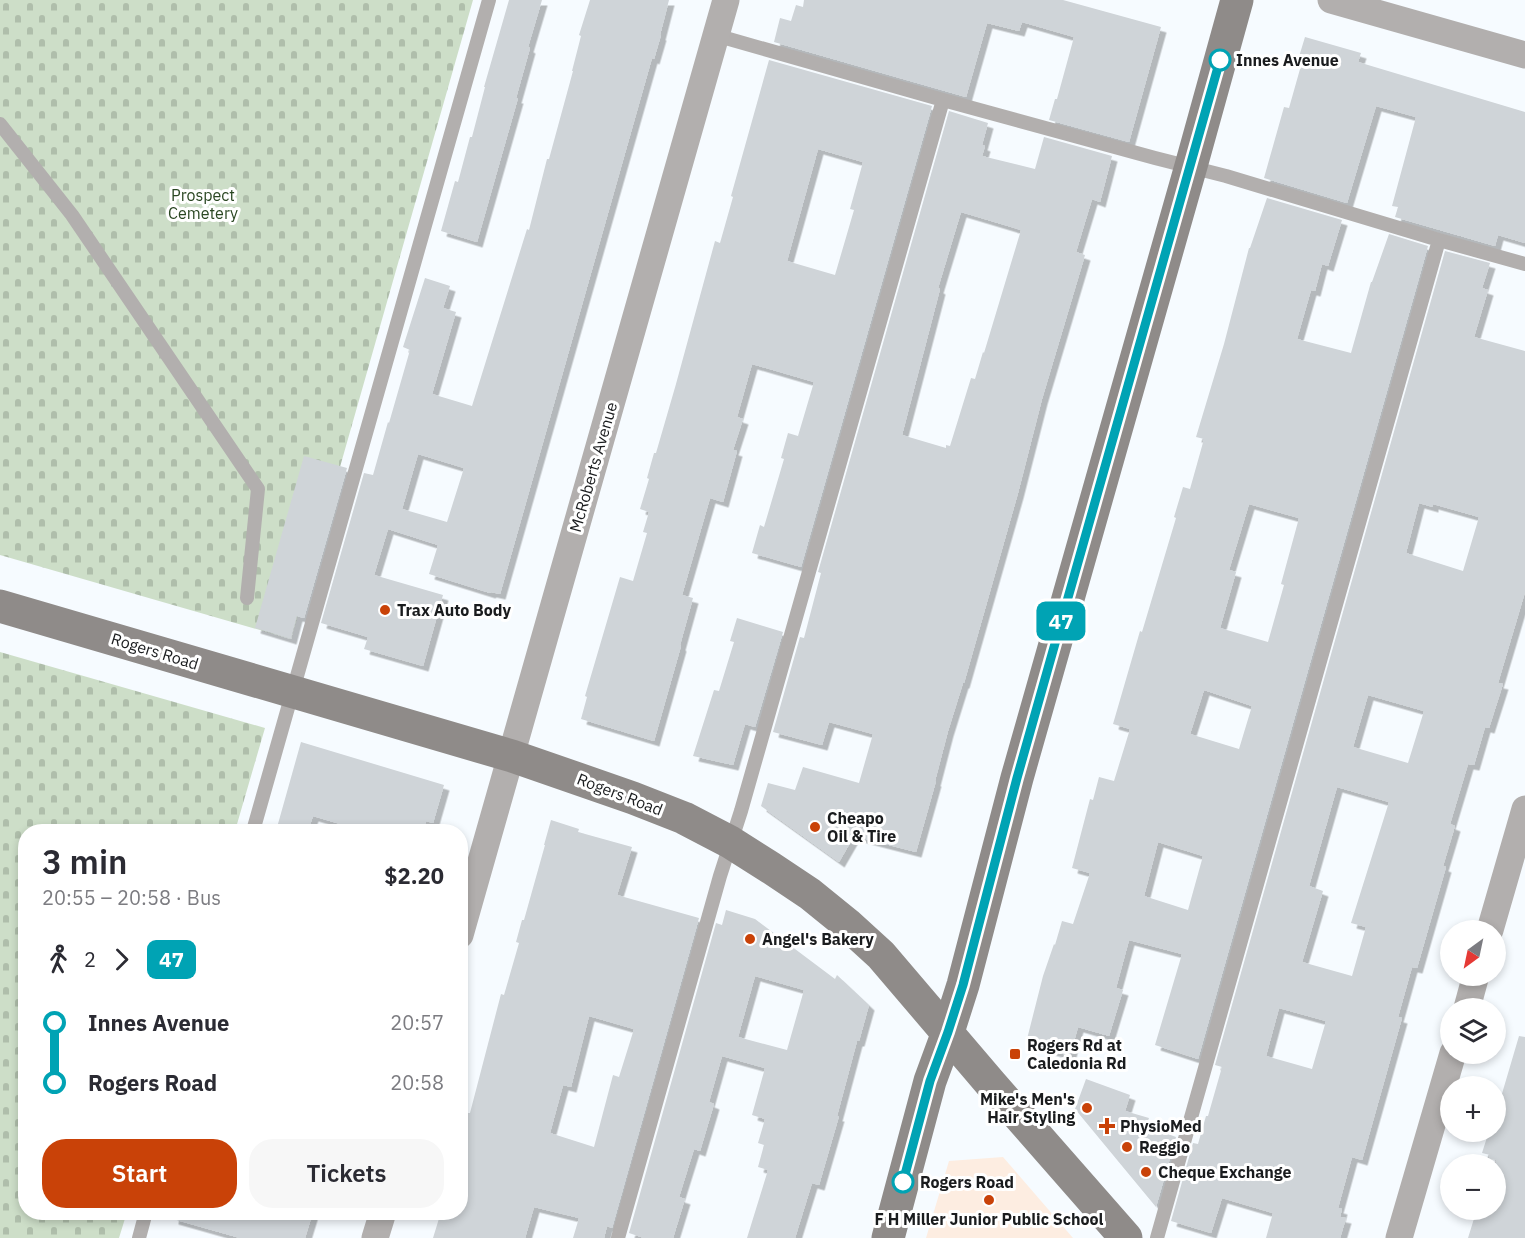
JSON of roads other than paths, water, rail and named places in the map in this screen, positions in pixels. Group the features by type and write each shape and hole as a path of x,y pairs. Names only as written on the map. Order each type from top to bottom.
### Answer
{"street":[{"name":"McRoberts Avenue","path":"468,907 726,0"},
{"path":"888,1238 930,1081 963,985 1017,778 1237,0"},
{"path":"1331,0 1525,55"},
{"name":"Rogers Road","path":"0,606 512,756 684,818 730,842 810,894 847,924 893,968 1126,1238"},
{"path":"1493,920 1525,809"},
{"path":"1399,1238 1450,1064"},
{"path":"375,1238 381,1220"}],"lane":[{"path":"255,824 489,0"},
{"path":"716,35 943,100 1191,166 1525,264"},
{"path":"618,1238 943,100"},
{"path":"0,124 72,215 258,489 247,598"},
{"path":"1157,1238 1439,240"},
{"path":"139,1238 144,1220"}],"place":[{"name":"Innes Avenue","path":"1220,60"},
{"name":"Trax Auto Body","path":"385,610"},
{"name":"Cheapo Oil & Tire","path":"815,827"},
{"name":"Angel's Bakery","path":"750,939"},
{"name":"Rogers Rd at Caledonia Rd","path":"1015,1054"},
{"name":"Mike's Men's Hair Styling","path":"1087,1108"},
{"name":"PhysioMed","path":"1107,1126"},
{"name":"Reggio","path":"1127,1147"},
{"name":"Cheque Exchange","path":"1146,1172"},
{"name":"Rogers Road","path":"903,1182"},
{"name":"F H Miller Junior Public School","path":"989,1200"}],"park label":[{"name":"Prospect Cemetery","path":"203,204"}]}
